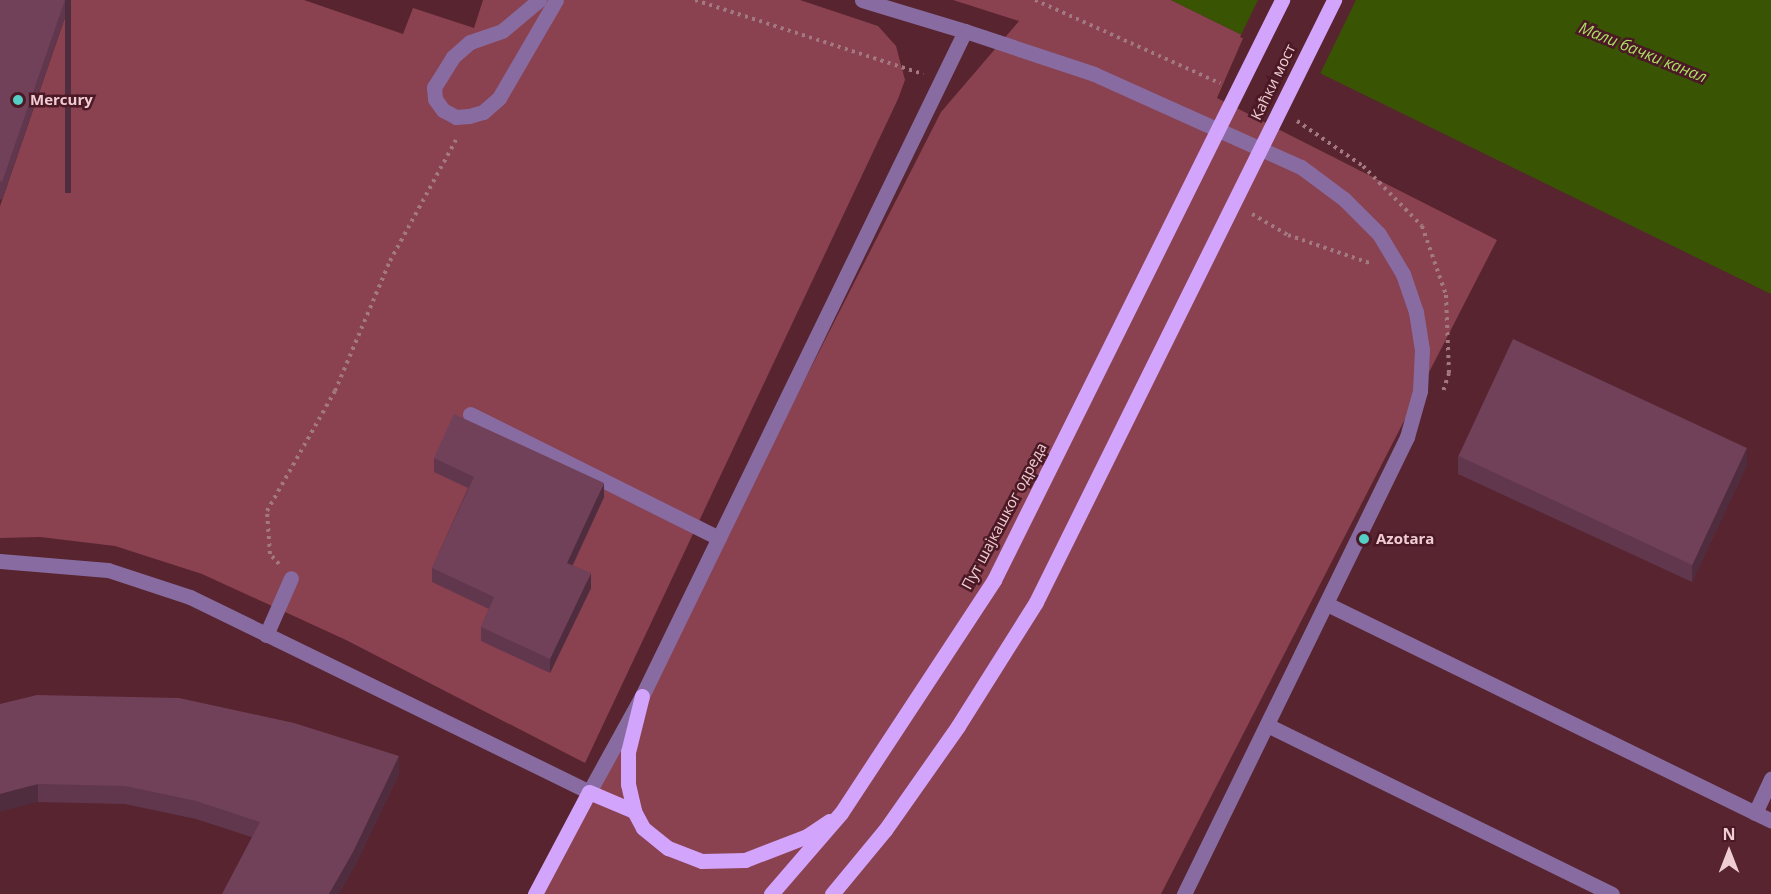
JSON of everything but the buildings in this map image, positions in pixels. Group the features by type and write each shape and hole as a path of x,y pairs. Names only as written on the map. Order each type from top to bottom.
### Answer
{"main road":[{"name":"Каћки мост","path":"1204,158 1282,0"},
{"name":"Каћки мост","path":"832,894 885,830 958,726 1036,602 1334,0"},
{"name":"Пут шајкашког одреда","path":"771,894 841,813 994,580 1204,158"},
{"path":"642,696 628,752 628,784 634,811 644,828 668,848 702,861 723,863 781,847 841,813"},
{"path":"535,894 589,792 634,811"}],"street":[{"path":"539,0 502,31 470,42 440,73 435,99 456,117 469,117 483,112 499,98 556,0"},
{"path":"862,0 1094,74 1300,167 1344,199 1379,234 1401,269 1416,312 1422,350 1420,391 1407,437 1184,894"},
{"path":"0,561 108,570 190,597 589,792 642,696 965,32"},
{"path":"470,414 719,538"},
{"path":"266,635 291,578"},
{"path":"1327,604 1771,821"},
{"path":"1267,725 1612,894"},
{"path":"1755,813 1771,779"}],"path":[{"path":"695,0 943,80"},
{"path":"1035,0 1232,88"},
{"path":"291,578 270,554 267,511 335,391 390,261 469,117"},
{"path":"1294,119 1314,129 1363,166 1422,226 1446,295 1449,372 1442,394"},
{"path":"1251,216 1345,258 1401,269"}],"shaded area":[{"path":"71,0 304,0 403,34 413,8 474,28 483,0 800,0 878,26 896,46 905,80 898,99 585,763 346,640 202,574 115,546 40,537 0,538 0,206"},
{"path":"953,0 1171,0 1244,36 1217,98 1497,240 1161,894 543,894 941,112 1019,21"}],"water":[{"name":"Мали бачки канал","path":"1171,0 1771,0 1771,294 1244,36"}],"pier":[{"path":"1258,0 1356,0 1319,76 1240,37"}],"place":[{"name":"Mercury","path":"18,100"},
{"name":"Azotara","path":"1364,539"}]}
